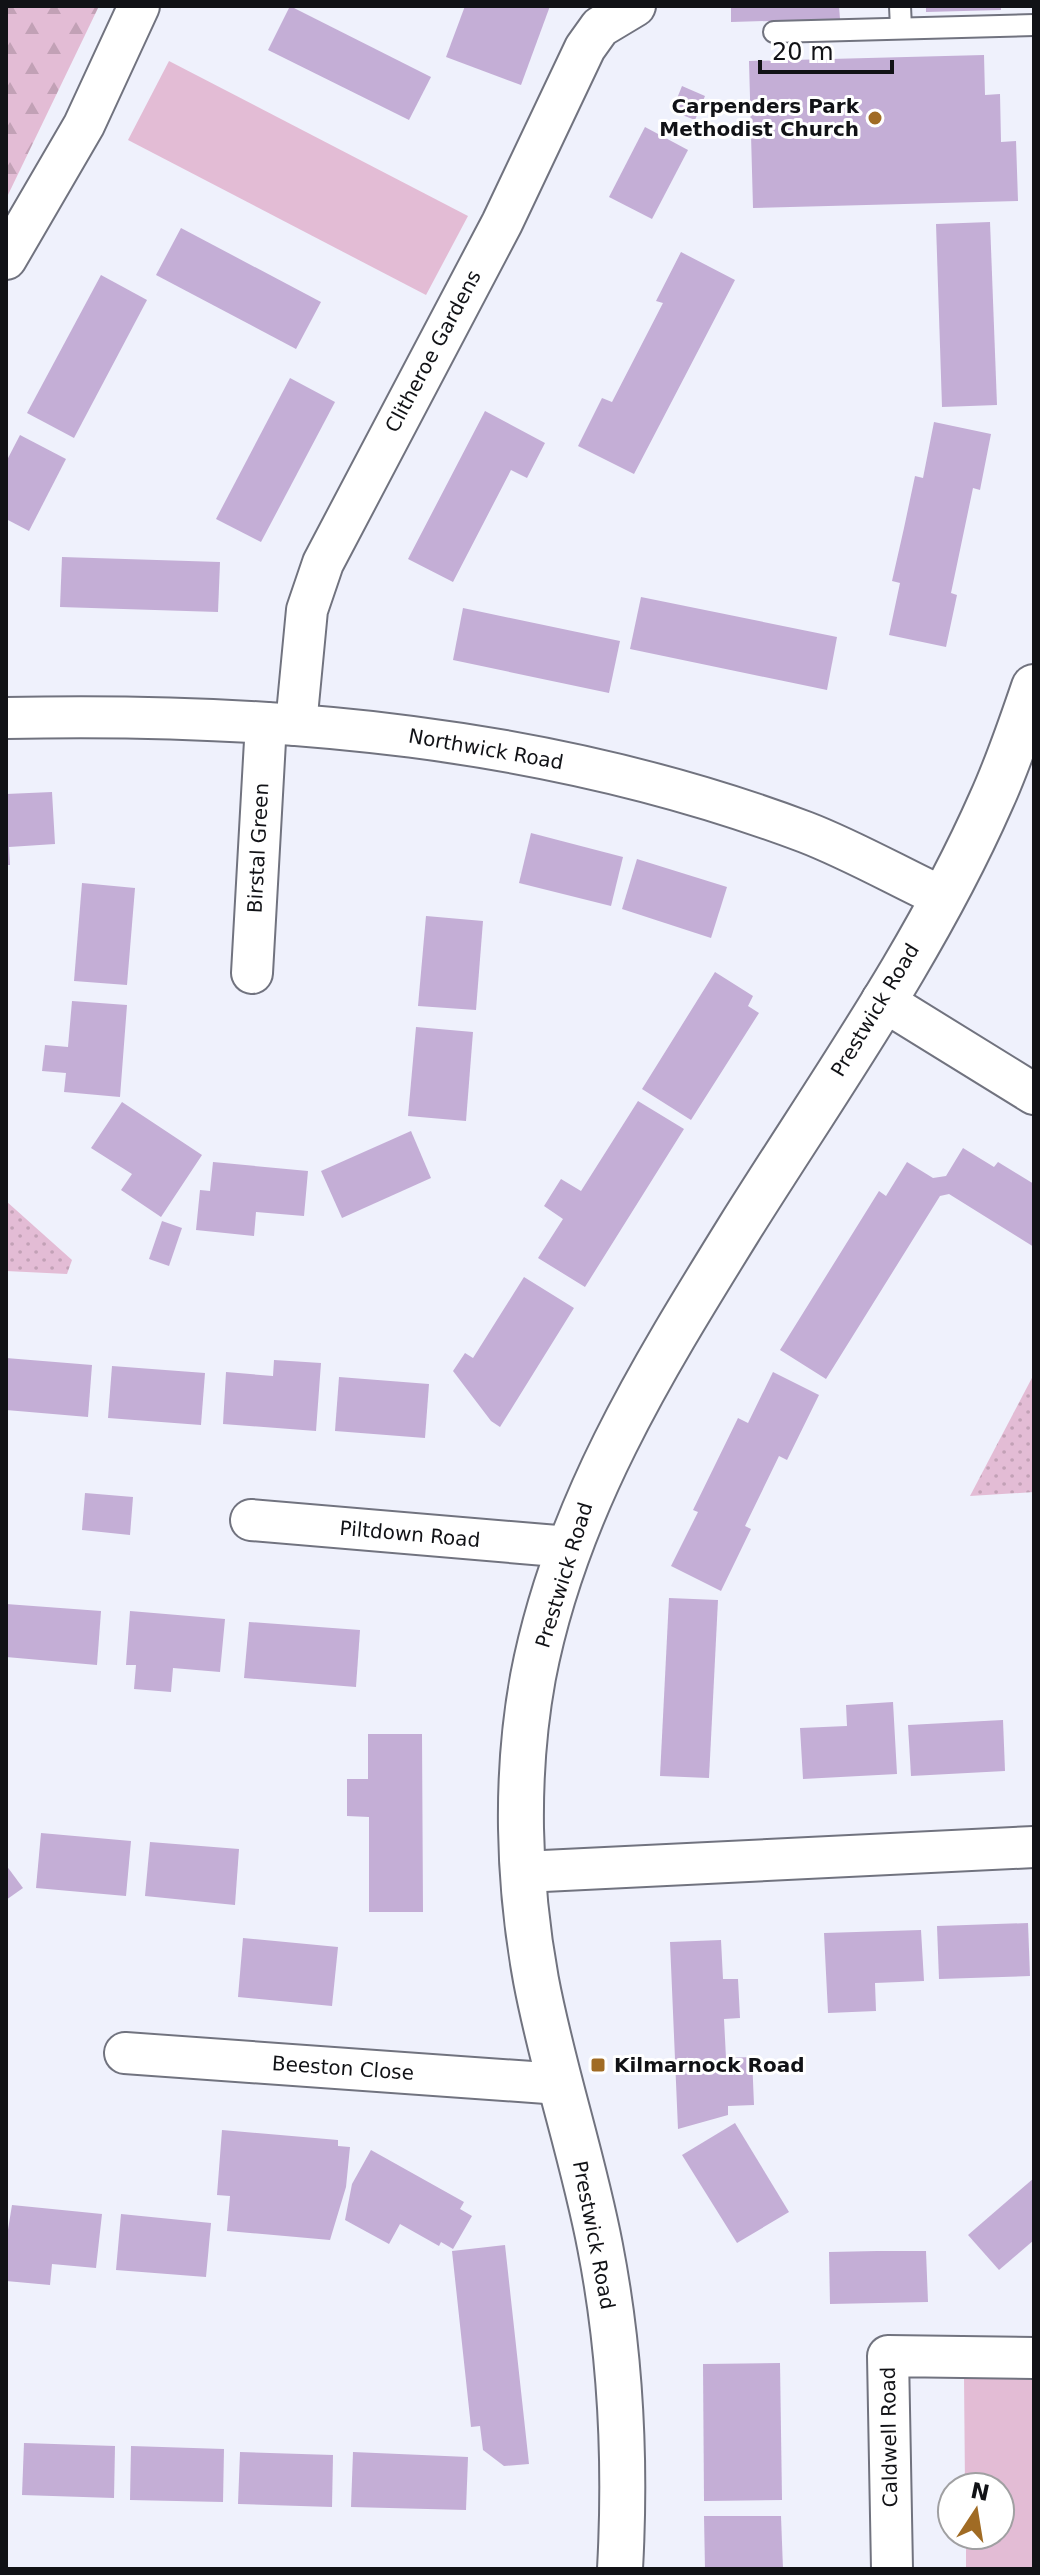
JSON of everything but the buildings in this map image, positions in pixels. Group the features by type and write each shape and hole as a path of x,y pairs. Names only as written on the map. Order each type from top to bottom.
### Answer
{"main road":[{"name":"Prestwick Road","path":"620,2569 623,2462 620,2383 600,2246 535,1978 523,1872 523,1776 533,1679 569,1547 605,1458 649,1374 882,1000 942,897 991,802 1034,687"}],"street":[{"path":"6,259 84,125 139,6"},
{"name":"Clitheroe Gardens","path":"281,724 307,610 336,534 502,223 585,48 600,27 635,6"},
{"name":"Northwick Road","path":"6,718 145,715 281,724 417,735 541,757 646,783 808,833 942,897"},
{"name":"Birstal Green","path":"252,973 281,724"},
{"path":"882,1000 1034,1094"},
{"name":"Piltdown Road","path":"251,1520 569,1547"},
{"path":"523,1872 1034,1847"},
{"name":"Beeston Close","path":"125,2053 560,2084"},
{"name":"Caldwell Road","path":"892,2569 888,2356 1034,2358"}],"lane":[{"path":"900,6 901,28"},
{"path":"774,32 1034,25"}],"green space":[{"path":"6,6 99,6 6,199"},
{"path":"169,61 468,216 426,295 128,140"},
{"path":"6,1201 72,1260 67,1274 6,1271"},
{"path":"1034,1374 1034,1492 970,1496"},
{"path":"964,2377 1034,2379 1034,2569 966,2569 966,2551 1016,2551 1016,2471 965,2471"}],"place":[{"name":"Carpenders Park Methodist Church","path":"875,118"},
{"name":"Kilmarnock Road","path":"598,2065"}]}
